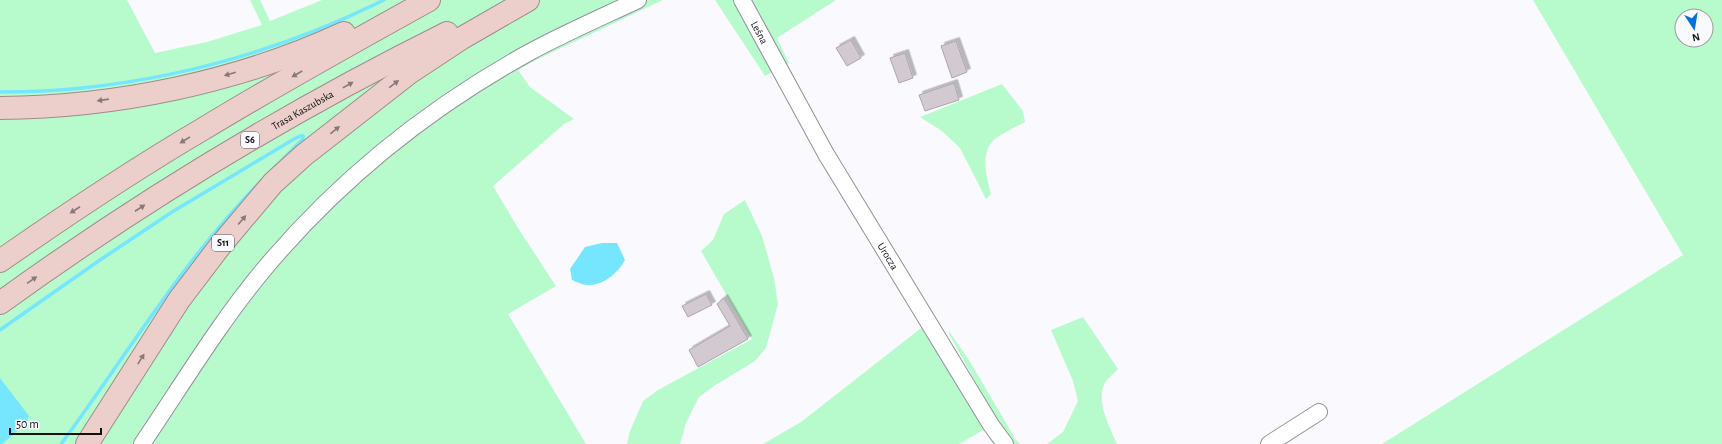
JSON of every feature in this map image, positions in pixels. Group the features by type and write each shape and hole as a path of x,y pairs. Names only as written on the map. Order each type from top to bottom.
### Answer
{"highway":[{"path":"0,108 46,106 105,100 169,89 203,81 267,63 309,48 421,0"},
{"path":"0,261 108,188 202,129 428,0"},
{"name":"Trasa Kaszubska","path":"0,303 78,248 252,139 365,75 514,0"},
{"name":"S11","path":"87,444 179,300 224,241 273,183 304,155 409,73 462,38 528,0"}],"street":[{"path":"142,444 216,333 256,280 300,230 330,199 367,165 417,124 492,74 531,52 638,0"},
{"name":"Leśna","path":"742,0 777,65"},
{"name":"Urocza","path":"777,65 826,154 991,425 1005,444"},
{"path":"1269,444 1318,412"}],"green space":[{"path":"0,0 127,0 155,53 207,42 262,25 250,0 260,0 270,21 322,0 663,0 518,70 530,87 574,119 564,124 493,186 518,228 556,286 508,314 586,444 0,444"},
{"path":"715,0 836,0 777,38 789,63 765,76"},
{"path":"1533,0 1722,0 1722,444 1382,444 1683,255"},
{"path":"1002,84 1023,111 1025,122 998,137 988,148 985,160 991,194 986,199 960,148 942,131 920,117"},
{"path":"745,200 762,236 774,278 778,304 766,348 755,361 699,397 686,423 680,444 627,444 630,431 643,401 658,390 752,339 701,251 713,240 724,214"},
{"path":"1083,317 1118,369 1109,377 1102,390 1103,406 1107,422 1117,444 1047,444 1063,432 1078,401 1073,381 1051,330"},
{"path":"925,325 1001,444 993,444 985,429 959,444 763,444 801,422"},
{"path":"949,331 969,360 1016,440 1020,444 1012,444 997,421 949,334"}],"water":[{"path":"602,243 617,243 625,260 618,270 604,281 593,285 587,285 572,280 570,269 585,247"},
{"path":"0,378 29,416 26,424 2,444 0,444"}],"building":[{"path":"851,40 861,58 847,66 836,48"},
{"path":"956,41 967,72 952,78 941,46"},
{"path":"905,53 913,78 899,83 890,58"},
{"path":"954,83 959,100 925,111 919,95"},
{"path":"706,294 712,305 688,317 682,306"},
{"path":"724,298 748,339 698,367 689,350 730,326 717,304"}],"waterway":[{"path":"0,92 82,88 122,83 199,68 275,46 348,17 384,0"},
{"path":"272,170 303,139 303,136"},
{"path":"0,330 172,212 294,139 303,136"},
{"path":"61,444 181,275 233,211 262,180"}]}
